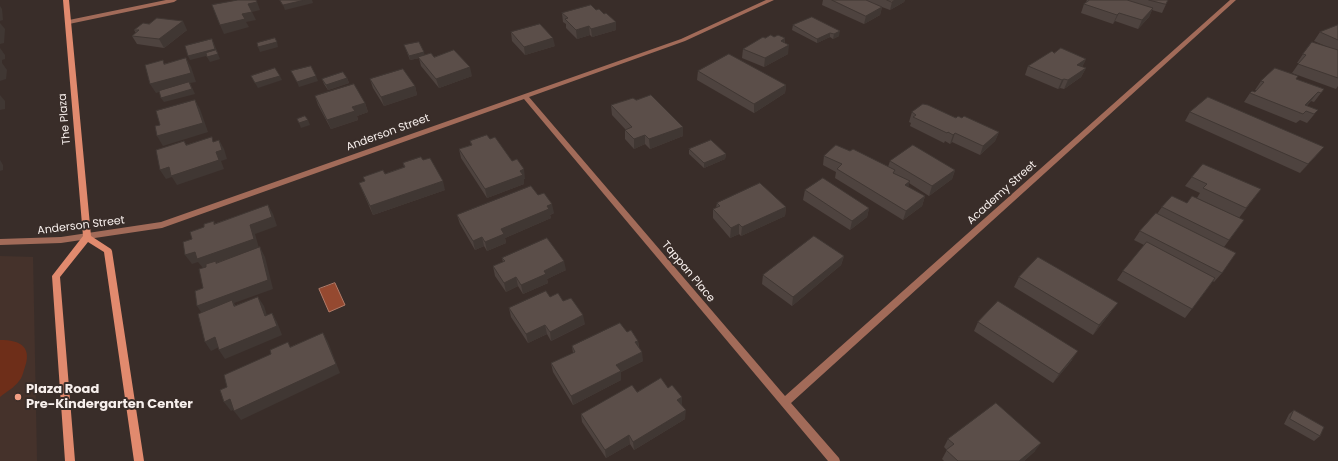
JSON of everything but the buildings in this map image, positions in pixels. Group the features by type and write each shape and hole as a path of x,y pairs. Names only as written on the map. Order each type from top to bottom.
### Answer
{"main road":[{"name":"The Plaza","path":"66,0 87,237"},
{"path":"70,461 56,276 87,237 108,251 139,461"}],"street":[{"path":"69,22 174,0"},
{"name":"Anderson Street","path":"0,242 28,243 87,237 162,225 683,40 771,0"},
{"name":"Academy Street","path":"785,402 1233,0"},
{"name":"Tappan Place","path":"525,96 835,461"}],"shaded area":[{"name":"Plaza Road Pre-Kindergarten Center","path":"0,256 33,257 37,461 0,461"},
{"path":"335,283 345,305 329,312 319,289"},
{"path":"0,340 19,343 26,350 27,356 20,380 0,397"}],"place":[{"name":"Plaza Road Pre-Kindergarten Center","path":"18,397"}]}
